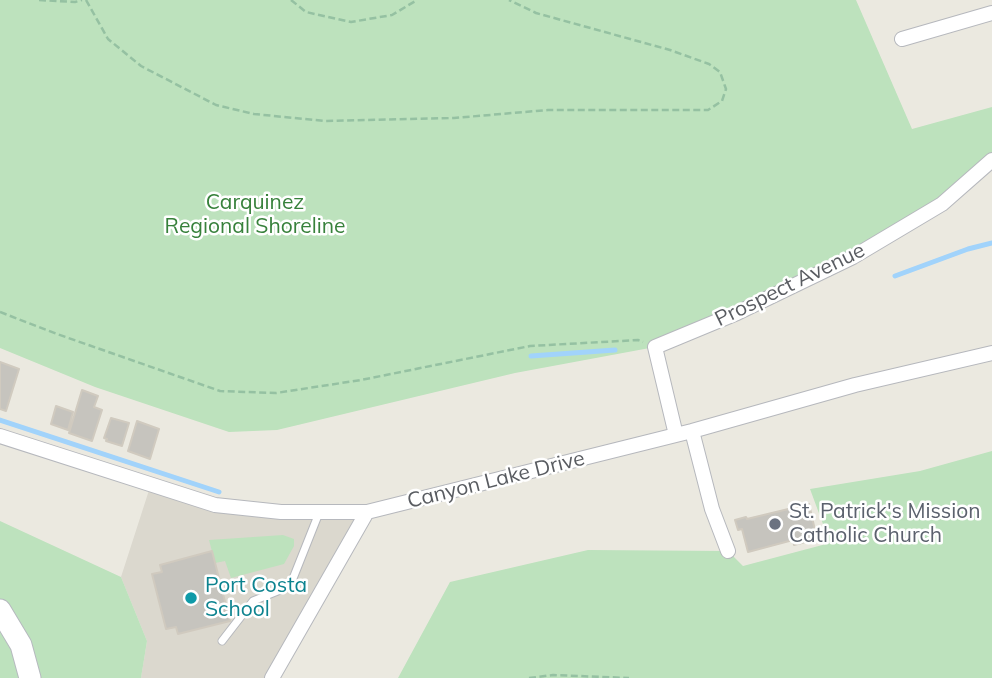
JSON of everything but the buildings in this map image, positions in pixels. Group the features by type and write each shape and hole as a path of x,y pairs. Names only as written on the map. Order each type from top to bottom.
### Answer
{"street":[{"path":"902,39 992,13"},
{"name":"Prospect Avenue","path":"655,347 737,313 853,257 942,204 992,160"},
{"path":"655,347 676,435"},
{"name":"Canyon Lake Drive","path":"0,436 215,505 281,512 367,512 692,431 855,385 992,352"},
{"path":"692,431 712,509 728,551"},
{"path":"272,678 367,512"},
{"path":"0,610 21,646 30,678"}],"lane":[{"path":"222,641 253,601 290,586 319,513"}],"path":[{"path":"39,0 84,0 108,38 141,66 216,105 254,114 325,121 454,118 548,110 708,110 722,101 726,89 720,72 709,64 536,13 509,0"},
{"path":"291,0 306,12 351,22 391,15 416,0"},
{"path":"0,312 220,391 275,393 361,380 530,346 638,340 655,347"},
{"path":"529,678 552,675 629,678"}],"shaded area":[{"path":"151,484 215,505 367,512 272,678 141,678 147,641 121,577"}],"green space":[{"name":"Carquinez Regional Shoreline","path":"0,0 856,0 912,129 992,107 992,160 942,204 853,257 655,347 515,373 277,430 229,432 95,387 0,348"},
{"path":"992,451 992,678 398,678 450,582 588,550 728,551 743,566 830,543 810,489 920,471"},
{"path":"0,521 121,577 147,641 141,678 0,678"},
{"path":"283,535 294,539 294,546 284,564 231,578 225,561 215,563 209,540"}],"waterway":[{"path":"895,276 992,243"},
{"path":"531,356 615,350"},
{"path":"0,420 219,492"}],"place":[{"name":"St. Patrick's Mission Catholic Church","path":"775,524"},
{"name":"Port Costa School","path":"191,598"}]}
